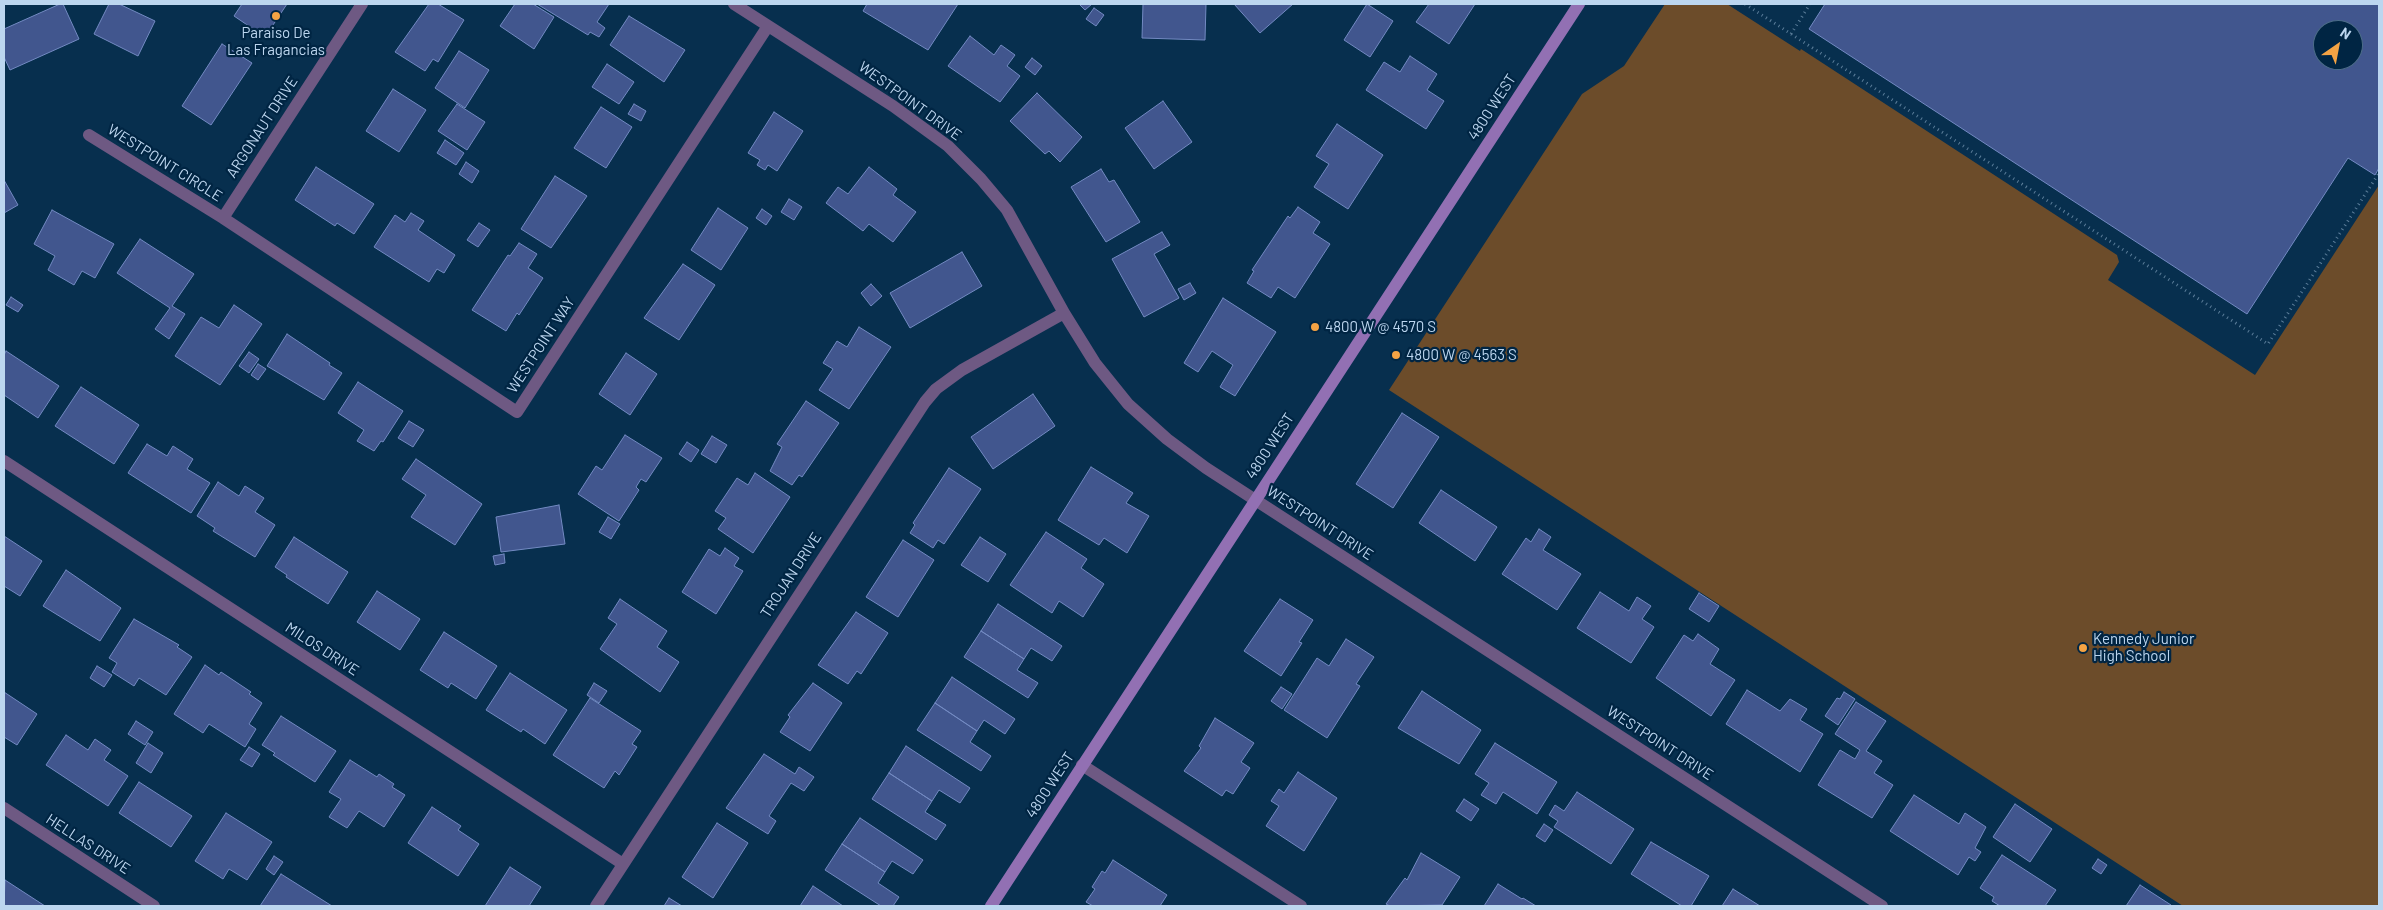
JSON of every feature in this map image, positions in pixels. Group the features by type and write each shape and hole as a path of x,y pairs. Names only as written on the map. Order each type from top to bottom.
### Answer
{"main road":[{"name":"4800 WEST","path":"991,906 1579,4"}],"street":[{"name":"ARGONAUT DRIVE","path":"223,218 362,4"},
{"name":"WESTPOINT DRIVE","path":"734,4 893,106 948,146 981,179 1007,210 1064,313 1095,363 1128,404 1167,439 1254,500 1882,906"},
{"name":"WESTPOINT WAY","path":"223,218 517,412 768,26"},
{"name":"WESTPOINT CIRCLE","path":"89,135 223,218"},
{"name":"TROJAN DRIVE","path":"596,906 925,402 936,389 962,370 1064,313"},
{"name":"MILOS DRIVE","path":"4,461 623,864"},
{"path":"1082,765 1302,906"},
{"name":"HELLAS DRIVE","path":"4,808 154,906"}],"path":[{"path":"1745,4 2268,344 2379,173"},
{"path":"1791,34 1810,4"}],"shaded area":[{"name":"Kennedy Junior High School","path":"1665,4 1727,4 1800,51 1801,49 2117,255 2119,262 2108,280 2255,375 2379,185 2379,906 2183,906 1389,390 1582,94 1624,66"}],"building":[{"path":"63,4 79,39 10,70 4,57 4,29"},
{"path":"109,4 119,4 155,21 138,56 94,34"},
{"path":"242,4 287,4 265,37 234,16"},
{"path":"429,4 438,4 464,20 438,62 433,59 425,71 395,52"},
{"path":"515,4 533,4 554,17 534,49 500,26"},
{"path":"537,4 609,4 597,22 605,28 599,37 590,32 588,35"},
{"path":"867,4 958,4 928,50 863,11"},
{"path":"1079,4 1092,4 1085,10"},
{"path":"1143,4 1206,4 1205,40 1142,38"},
{"path":"1234,4 1293,4 1260,33"},
{"path":"1367,4 1393,21 1370,57 1344,40"},
{"path":"1429,4 1475,4 1449,44 1416,22"},
{"path":"1825,4 2379,4 2379,168 2375,175 2348,158 2247,314 1809,29"},
{"path":"1094,8 1104,15 1096,26 1086,19"},
{"path":"629,16 685,50 664,82 610,45"},
{"path":"970,36 994,55 1001,45 1015,55 1007,66 1020,76 1000,102 948,66"},
{"path":"222,44 252,63 211,125 182,106"},
{"path":"459,51 489,70 465,108 435,88"},
{"path":"1410,56 1437,74 1427,90 1444,101 1426,129 1366,90 1384,62 1400,72"},
{"path":"1032,58 1042,66 1035,75 1025,67"},
{"path":"607,64 634,82 619,104 592,87"},
{"path":"393,89 426,110 399,152 366,131"},
{"path":"1037,93 1082,137 1060,162 1049,151 1045,154 1010,121"},
{"path":"1163,101 1192,142 1154,169 1125,128"},
{"path":"457,104 485,122 467,150 438,131"},
{"path":"634,104 646,111 641,121 628,114"},
{"path":"601,107 632,127 606,168 574,148"},
{"path":"774,112 803,131 777,171 768,165 765,170 757,165 760,160 748,153"},
{"path":"1337,124 1383,155 1348,209 1314,187 1329,164 1316,156"},
{"path":"445,140 464,153 456,165 437,153"},
{"path":"466,162 479,171 472,183 459,174"},
{"path":"316,167 374,204 354,234 337,223 335,226 295,200"},
{"path":"869,167 897,189 893,195 916,212 893,242 869,224 863,231 826,203 838,187 848,194"},
{"path":"1101,169 1109,182 1114,180 1140,222 1106,242 1071,187"},
{"path":"555,176 587,196 551,248 521,229"},
{"path":"4,180 18,205 4,213"},
{"path":"789,199 802,207 794,220 781,212"},
{"path":"1298,207 1320,222 1313,233 1330,244 1295,298 1278,287 1271,298 1247,283 1254,271 1252,270 1288,216 1290,218"},
{"path":"718,208 748,228 721,270 691,250"},
{"path":"762,209 772,216 766,225 756,218"},
{"path":"52,210 114,244 95,278 82,271 74,285 48,270 55,256 34,244"},
{"path":"411,213 424,221 418,230 455,255 444,273 437,269 429,282 374,247 395,215 405,222"},
{"path":"479,223 490,230 478,247 467,240"},
{"path":"1162,232 1170,245 1154,254 1179,298 1144,317 1112,259"},
{"path":"140,239 194,274 172,306 185,314 169,339 155,329 170,308 117,273"},
{"path":"519,243 537,254 528,268 543,278 519,315 517,313 506,331 472,310 508,255 510,256"},
{"path":"962,252 982,286 910,328 890,293"},
{"path":"683,264 715,285 679,340 644,318"},
{"path":"1190,283 1196,293 1184,300 1178,289"},
{"path":"871,284 882,296 871,306 861,293"},
{"path":"11,297 23,305 18,312 6,305"},
{"path":"1223,298 1276,332 1235,396 1220,387 1233,365 1212,351 1198,372 1184,363"},
{"path":"234,305 262,324 220,385 175,356 201,317 219,328"},
{"path":"859,327 891,347 849,409 819,390 833,369 823,363 837,341 847,347"},
{"path":"287,334 342,373 324,400 267,366"},
{"path":"6,351 59,386 38,418 4,395 4,355"},
{"path":"249,352 259,359 249,373 239,366"},
{"path":"626,353 657,374 630,415 599,394"},
{"path":"258,364 266,369 258,380 251,375"},
{"path":"358,382 403,411 383,442 381,441 374,451 357,441 364,430 338,413"},
{"path":"81,387 139,425 114,464 55,426"},
{"path":"1033,394 1055,426 993,469 971,437"},
{"path":"806,401 839,423 802,477 799,475 792,485 770,471 782,447 777,444"},
{"path":"1402,413 1439,437 1393,508 1356,484"},
{"path":"409,421 424,430 413,447 398,438"},
{"path":"625,435 662,458 646,482 641,479 636,487 639,490 619,521 578,494 596,466 602,470"},
{"path":"712,436 727,445 716,463 701,454"},
{"path":"687,442 699,450 691,462 679,454"},
{"path":"147,444 167,456 173,446 193,459 187,469 210,483 191,513 128,473"},
{"path":"416,459 482,504 455,545 411,517 426,495 402,479"},
{"path":"1091,467 1133,493 1126,503 1149,516 1127,553 1104,538 1099,545 1058,520"},
{"path":"949,468 981,489 944,544 938,540 933,548 910,533 915,525 913,523"},
{"path":"755,473 790,497 753,553 718,529 726,518 715,511 737,478 748,485"},
{"path":"218,482 239,496 245,486 264,498 255,512 275,525 255,557 213,531 215,528 197,516"},
{"path":"1441,490 1497,527 1475,561 1419,523"},
{"path":"559,505 565,544 501,552 496,517"},
{"path":"608,517 620,524 611,539 599,532"},
{"path":"1539,529 1551,537 1543,550 1581,574 1557,610 1502,574 1526,538 1531,542"},
{"path":"1046,532 1087,559 1081,568 1104,584 1083,617 1059,601 1052,613 1010,585"},
{"path":"4,536 42,561 20,596 4,586"},
{"path":"294,537 348,572 328,604 286,577 287,575 275,567"},
{"path":"980,537 1006,554 988,582 961,565"},
{"path":"903,540 934,560 898,617 866,597"},
{"path":"725,548 739,558 734,566 743,571 716,614 682,592 709,549 720,556"},
{"path":"504,554 505,563 495,565 493,556"},
{"path":"66,570 121,608 100,641 43,606"},
{"path":"377,591 420,619 400,650 357,622"},
{"path":"1600,592 1629,611 1637,597 1651,606 1642,619 1654,627 1631,663 1577,628"},
{"path":"1699,593 1719,606 1709,622 1689,609"},
{"path":"620,599 667,631 657,647 679,662 660,692 600,649 617,624 608,618"},
{"path":"1280,599 1313,620 1299,642 1302,643 1281,676 1244,651"},
{"path":"998,604 1062,646 1052,661 1031,648 1024,659 981,631"},
{"path":"856,612 888,633 861,674 857,671 848,684 818,665"},
{"path":"134,619 179,645 177,647 192,657 166,695 139,678 134,686 112,672 117,663 109,658"},
{"path":"981,631 1024,659 1017,670 1038,683 1028,698 964,657"},
{"path":"444,632 497,666 476,699 451,683 448,688 420,670"},
{"path":"1698,634 1719,649 1710,664 1735,680 1711,716 1656,678 1684,635 1693,641"},
{"path":"1346,639 1374,657 1356,684 1360,686 1327,738 1284,710 1317,658 1329,666"},
{"path":"205,665 219,675 221,672 251,692 249,694 262,703 249,724 256,729 245,747 209,724 203,733 174,714"},
{"path":"97,666 112,675 104,687 90,678"},
{"path":"510,673 567,710 545,744 523,729 521,732 486,710"},
{"path":"952,677 1015,719 1005,734 984,720 977,731 935,703"},
{"path":"594,683 607,691 599,703 587,695"},
{"path":"813,683 842,703 810,751 780,732 790,717 788,715"},
{"path":"1281,687 1292,694 1282,709 1271,701"},
{"path":"1747,690 1780,711 1790,699 1807,709 1800,720 1823,734 1800,772 1726,724"},
{"path":"1422,691 1481,730 1459,764 1398,728"},
{"path":"4,692 37,714 17,745 4,737"},
{"path":"1844,692 1855,699 1838,725 1825,716 1837,698 1840,699"},
{"path":"590,698 641,731 632,744 637,747 619,775 615,771 604,788 553,755"},
{"path":"1856,702 1886,721 1866,751 1882,761 1874,773 1893,785 1872,818 1818,785 1840,750 1855,759 1860,750 1835,734"},
{"path":"935,703 977,731 970,742 991,756 981,771 917,730"},
{"path":"281,716 336,751 315,782 273,755 275,753 262,745"},
{"path":"1215,718 1254,743 1241,762 1250,768 1233,794 1226,790 1222,796 1184,771 1201,748 1199,746"},
{"path":"136,721 153,732 145,745 128,734"},
{"path":"66,735 88,750 95,739 111,750 104,760 128,776 108,806 46,765"},
{"path":"148,743 163,753 151,773 136,763"},
{"path":"1495,743 1557,782 1537,814 1503,792 1496,804 1481,795 1489,783 1475,774"},
{"path":"906,746 970,788 960,803 939,790 932,801 889,773"},
{"path":"249,747 260,754 252,767 240,760"},
{"path":"764,754 795,774 799,767 814,777 804,791 791,783 769,816 776,821 768,834 726,808"},
{"path":"350,760 377,777 379,774 394,784 392,787 405,795 384,827 359,811 347,828 329,817 341,799 329,792"},
{"path":"1298,772 1337,798 1304,851 1266,826 1279,806 1271,801 1279,789 1284,793"},
{"path":"889,773 932,801 925,812 946,825 936,840 872,799"},
{"path":"139,782 192,816 171,847 119,813"},
{"path":"1577,792 1634,829 1611,864 1554,827 1558,821 1549,815 1555,805 1564,811"},
{"path":"1914,795 1959,824 1965,813 1986,827 1975,848 1981,852 1975,861 1969,857 1958,875 1890,831"},
{"path":"1464,799 1479,809 1471,821 1456,811"},
{"path":"2015,804 2052,829 2030,862 1993,837"},
{"path":"432,807 461,826 458,830 479,844 458,876 408,843"},
{"path":"226,813 272,842 247,880 229,869 223,879 195,861"},
{"path":"860,818 923,860 913,874 892,861 885,872 842,844"},
{"path":"717,823 748,843 713,898 682,877"},
{"path":"1544,824 1553,830 1545,842 1536,836"},
{"path":"1651,842 1709,876 1691,906 1682,906 1631,874"},
{"path":"842,844 885,872 878,883 899,897 893,906 881,906 825,870"},
{"path":"1421,853 1460,877 1442,905 1390,906 1386,904 1405,878 1407,880"},
{"path":"2002,855 2056,890 2045,906 2000,906 1992,901 1994,897 1980,888"},
{"path":"274,856 283,862 274,875 266,869"},
{"path":"2098,859 2107,865 2101,874 2092,868"},
{"path":"1113,860 1167,895 1160,906 1093,906 1086,902 1095,889 1092,887 1102,871 1105,873"},
{"path":"510,867 541,887 529,906 485,906"},
{"path":"281,874 332,906 260,906"},
{"path":"5,880 45,906 4,906"},
{"path":"1498,884 1522,899 1536,906 1484,906"},
{"path":"2140,885 2171,905 2171,906 2126,906"},
{"path":"813,886 843,906 800,906"},
{"path":"1733,889 1760,906 1722,906"},
{"path":"669,898 682,906 664,906"}],"place":[{"name":"Paraiso De Las Fragancias","path":"276,16"},
{"name":"4800 W @ 4570 S","path":"1315,327"},
{"name":"4800 W @ 4563 S","path":"1396,355"},
{"name":"Kennedy Junior High School","path":"2083,648"}]}
